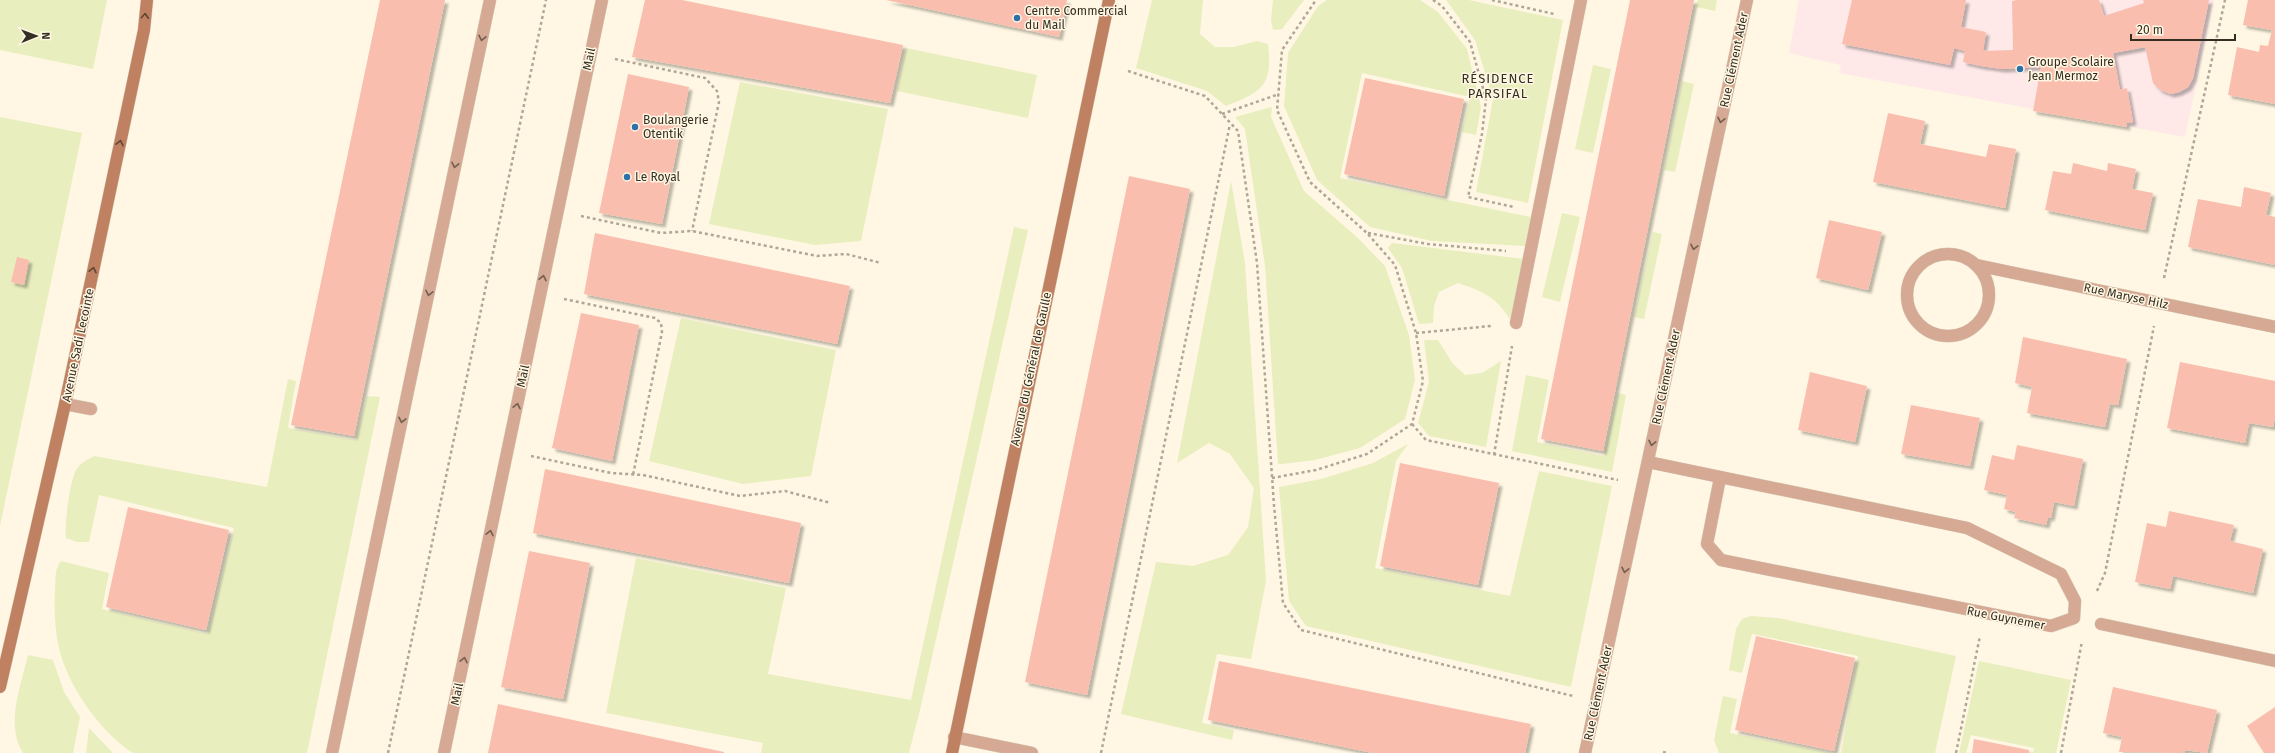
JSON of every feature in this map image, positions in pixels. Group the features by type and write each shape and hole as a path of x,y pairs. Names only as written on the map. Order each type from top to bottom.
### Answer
{"street":[{"name":"Avenue Sadi Lecointe","path":"0,687 65,404 144,30 146,0"},
{"path":"332,753 490,0"},
{"name":"Mail","path":"444,753 602,0"},
{"name":"Avenue du Général de Gaulle","path":"952,753 954,737 1109,0"},
{"path":"1516,324 1581,0"},
{"name":"Rue Clément Ader","path":"1585,753 1747,0"},
{"name":"Rue Maryse Hilz","path":"1976,265 1985,277 1989,290 1988,304 1983,317 1974,328 1962,334 1948,337 1934,335 1922,328 1913,317 1907,305 1906,291 1910,279 1917,268 1927,259 1939,255 1953,254 1966,258 1976,265 2275,327"},
{"path":"65,404 90,409"},
{"name":"Rue Guynemer","path":"1648,462 1967,528 2061,574 2075,601 2074,618 2051,626 1721,560 1707,544 1720,478"},
{"path":"2101,624 2275,661"},
{"path":"954,737 1032,753"},
{"name":"Avenue du Général de Gaulle","path":"945,753 954,737"}],"path":[{"path":"388,753 546,0"},
{"path":"1272,478 1316,470 1367,454 1412,424 1423,381 1416,332 1395,265 1367,233 1310,182 1277,110 1282,50 1316,0"},
{"path":"1433,0 1442,6 1470,42 1486,99 1482,134 1468,197 1538,212"},
{"path":"1492,0 1578,19"},
{"path":"2097,593 2105,572 2159,303 2225,0"},
{"path":"590,54 705,78 717,92 719,102 692,231"},
{"path":"1128,71 1205,96 1238,131 1257,263 1272,478 1283,603 1301,630 1596,701"},
{"path":"1222,114 1279,94"},
{"path":"1101,753 1230,124"},
{"path":"557,212 661,233 692,231 816,256 846,254 881,263"},
{"path":"1367,233 1428,244 1530,253"},
{"path":"540,295 655,318 661,324 662,332 632,474"},
{"path":"1416,332 1516,324 1494,454"},
{"path":"1412,424 1426,440 1643,486"},
{"path":"507,451 611,473 632,474 740,496 785,491 831,503"},
{"path":"1956,753 1985,614"},
{"path":"2061,753 2083,636"},
{"path":"1663,752 1667,753"}],"shaded area":[{"name":"Groupe Scolaire Jean Mermoz","path":"1799,0 2214,0 2185,137 1839,73 1841,65 1789,53"}],"green space":[{"path":"0,0 107,0 93,69 0,50"},
{"path":"1152,0 1203,0 1200,34 1215,47 1234,47 1257,41 1268,44 1269,69 1262,86 1248,96 1226,106 1207,91 1136,68"},
{"path":"1273,0 1304,0 1282,29 1273,30 1271,20"},
{"path":"1327,0 1420,0 1438,12 1467,49 1481,107 1476,135 1462,132 1470,97 1362,73 1340,178 1531,217 1525,246 1432,241 1370,227 1317,180 1284,106 1288,53 1318,6"},
{"path":"1446,0 1469,0 1563,20 1528,203 1476,192 1493,99 1475,40"},
{"path":"1698,0 1717,0 1715,11 1696,7"},
{"path":"906,48 1037,75 1028,118 897,91"},
{"path":"1593,65 1611,69 1593,153 1575,149"},
{"path":"1682,81 1694,84 1675,172 1664,170"},
{"path":"740,82 888,109 861,241 815,245 709,224"},
{"path":"1272,107 1271,117 1304,191 1358,238 1385,266 1409,335 1415,380 1405,419 1360,448 1315,460 1282,464 1278,464 1265,266 1245,129 1235,117"},
{"path":"0,117 82,133 0,526"},
{"path":"1231,181 1245,263 1266,581 1251,659 1217,654 1202,723 1234,730 1232,740 1121,714 1156,562 1193,566 1228,555 1248,527 1254,488 1230,454 1209,443 1177,463"},
{"path":"1562,213 1580,217 1560,302 1542,297"},
{"path":"1014,227 1028,230 921,706 909,753 761,753 763,743 606,713 636,558 786,588 768,674 911,700"},
{"path":"1653,232 1662,234 1644,319 1634,317"},
{"path":"1392,243 1524,259 1510,319 1499,305 1487,295 1458,283 1439,292 1434,306 1433,323 1419,324 1402,268 1388,248"},
{"path":"681,318 836,350 811,476 743,484 649,461"},
{"path":"1424,340 1438,340 1453,364 1465,375 1482,373 1501,361 1486,447 1429,436 1418,423 1429,382"},
{"path":"1526,375 1549,380 1537,442 1604,456 1618,393 1626,395 1612,472 1512,451"},
{"path":"288,379 296,381 288,428 356,440 367,396 380,397 307,753 133,753 121,744 98,721 77,692 69,677 59,648 55,619 57,568 61,561 109,573 102,609 208,634 234,528 99,495 89,542 77,542 66,538 68,501 75,472 81,464 94,456 267,487"},
{"path":"1408,444 1396,461 1375,568 1510,596 1539,471 1612,486 1571,687 1306,626 1289,601 1279,487 1321,479 1373,463"},
{"path":"1751,616 1778,618 1956,656 1935,753 1841,753 1858,656 1752,634 1742,673 1729,670 1736,629 1742,619"},
{"path":"28,655 53,660 64,692 80,717 73,753 23,753 15,730 15,717 16,705"},
{"path":"1979,661 2071,680 2056,753 2033,753 2034,748 1971,735 1966,753 1959,753"},
{"path":"1723,696 1737,699 1730,733 1831,753 1719,753 1714,740"},
{"path":"89,728 113,753 86,753"}],"building":[{"path":"380,0 445,0 354,436 291,425"},
{"path":"645,0 682,0 903,45 890,103 632,57"},
{"name":"Centre Commercial du Mail","path":"886,0 1067,0 1059,37"},
{"path":"1630,0 1694,0 1603,451 1541,439"},
{"name":"Groupe Scolaire Jean Mermoz","path":"1852,0 1966,0 1961,27 1986,32 1983,51 2013,50 2012,1 2099,0 2104,16 2144,3 2143,0 2209,0 2193,78 2188,87 2179,92 2171,94 2160,90 2153,83 2145,47 2113,53 2120,90 2127,88 2133,122 2126,123 2127,127 2033,111 2041,67 2002,69 1981,66 1963,62 1965,51 1954,48 1950,65 1842,44"},
{"path":"2248,0 2275,0 2275,104 2228,95 2237,47 2259,52 2260,45 2268,46 2272,30 2243,25"},
{"path":"628,74 689,87 662,224 599,213"},
{"path":"1365,78 1464,99 1444,196 1344,174"},
{"path":"1888,113 1925,121 1920,144 1986,157 1989,144 2016,149 2005,208 1873,182"},
{"path":"2073,163 2107,171 2108,163 2136,169 2132,189 2153,193 2145,230 2045,210 2053,171 2071,174"},
{"path":"1129,176 1190,189 1087,695 1025,682"},
{"path":"2244,187 2271,193 2266,215 2275,217 2275,265 2188,247 2198,199 2241,207"},
{"path":"1829,220 1882,232 1868,290 1816,278"},
{"path":"595,233 850,286 837,344 584,294"},
{"path":"17,257 29,260 24,285 11,282"},
{"path":"581,313 639,325 612,461 552,448"},
{"path":"2023,337 2127,359 2118,405 2110,404 2105,427 2027,413 2032,387 2015,383"},
{"path":"2180,362 2275,381 2275,417 2273,427 2249,423 2245,443 2167,428"},
{"path":"1810,372 1867,386 1855,442 1798,430"},
{"path":"1911,405 1980,418 1970,466 1901,454"},
{"path":"2017,445 2083,459 2074,506 2054,502 2051,518 2048,517 2046,525 2014,518 2016,512 2004,509 2007,495 1984,490 1992,455 2014,460"},
{"path":"1400,463 1499,483 1478,585 1380,566"},
{"path":"545,469 801,523 789,583 533,533"},
{"path":"128,507 229,530 206,630 106,607"},
{"path":"2169,511 2234,525 2230,541 2263,549 2253,593 2173,576 2170,589 2135,582 2147,523 2166,527"},
{"path":"529,551 590,563 563,699 501,687"},
{"path":"1756,636 1855,658 1834,751 1735,730"},
{"path":"1219,661 1531,724 1525,753 1373,753 1208,720"},
{"path":"2113,687 2217,710 2207,753 2185,750 2185,753 2119,752 2122,737 2103,733"},
{"path":"498,704 724,752 724,753 488,753"},
{"path":"2275,707 2275,753 2264,753 2247,726"},
{"path":"1974,739 2029,750 2029,753 1972,753"}],"place":[{"name":"Centre Commercial du Mail","path":"1017,18"},
{"name":"Groupe Scolaire Jean Mermoz","path":"2020,69"},
{"name":"Boulangerie Otentik","path":"635,127"},
{"name":"Le Royal","path":"627,177"}],"district":[{"name":"RÉSIDENCE PARSIFAL","path":"1498,86"}]}
